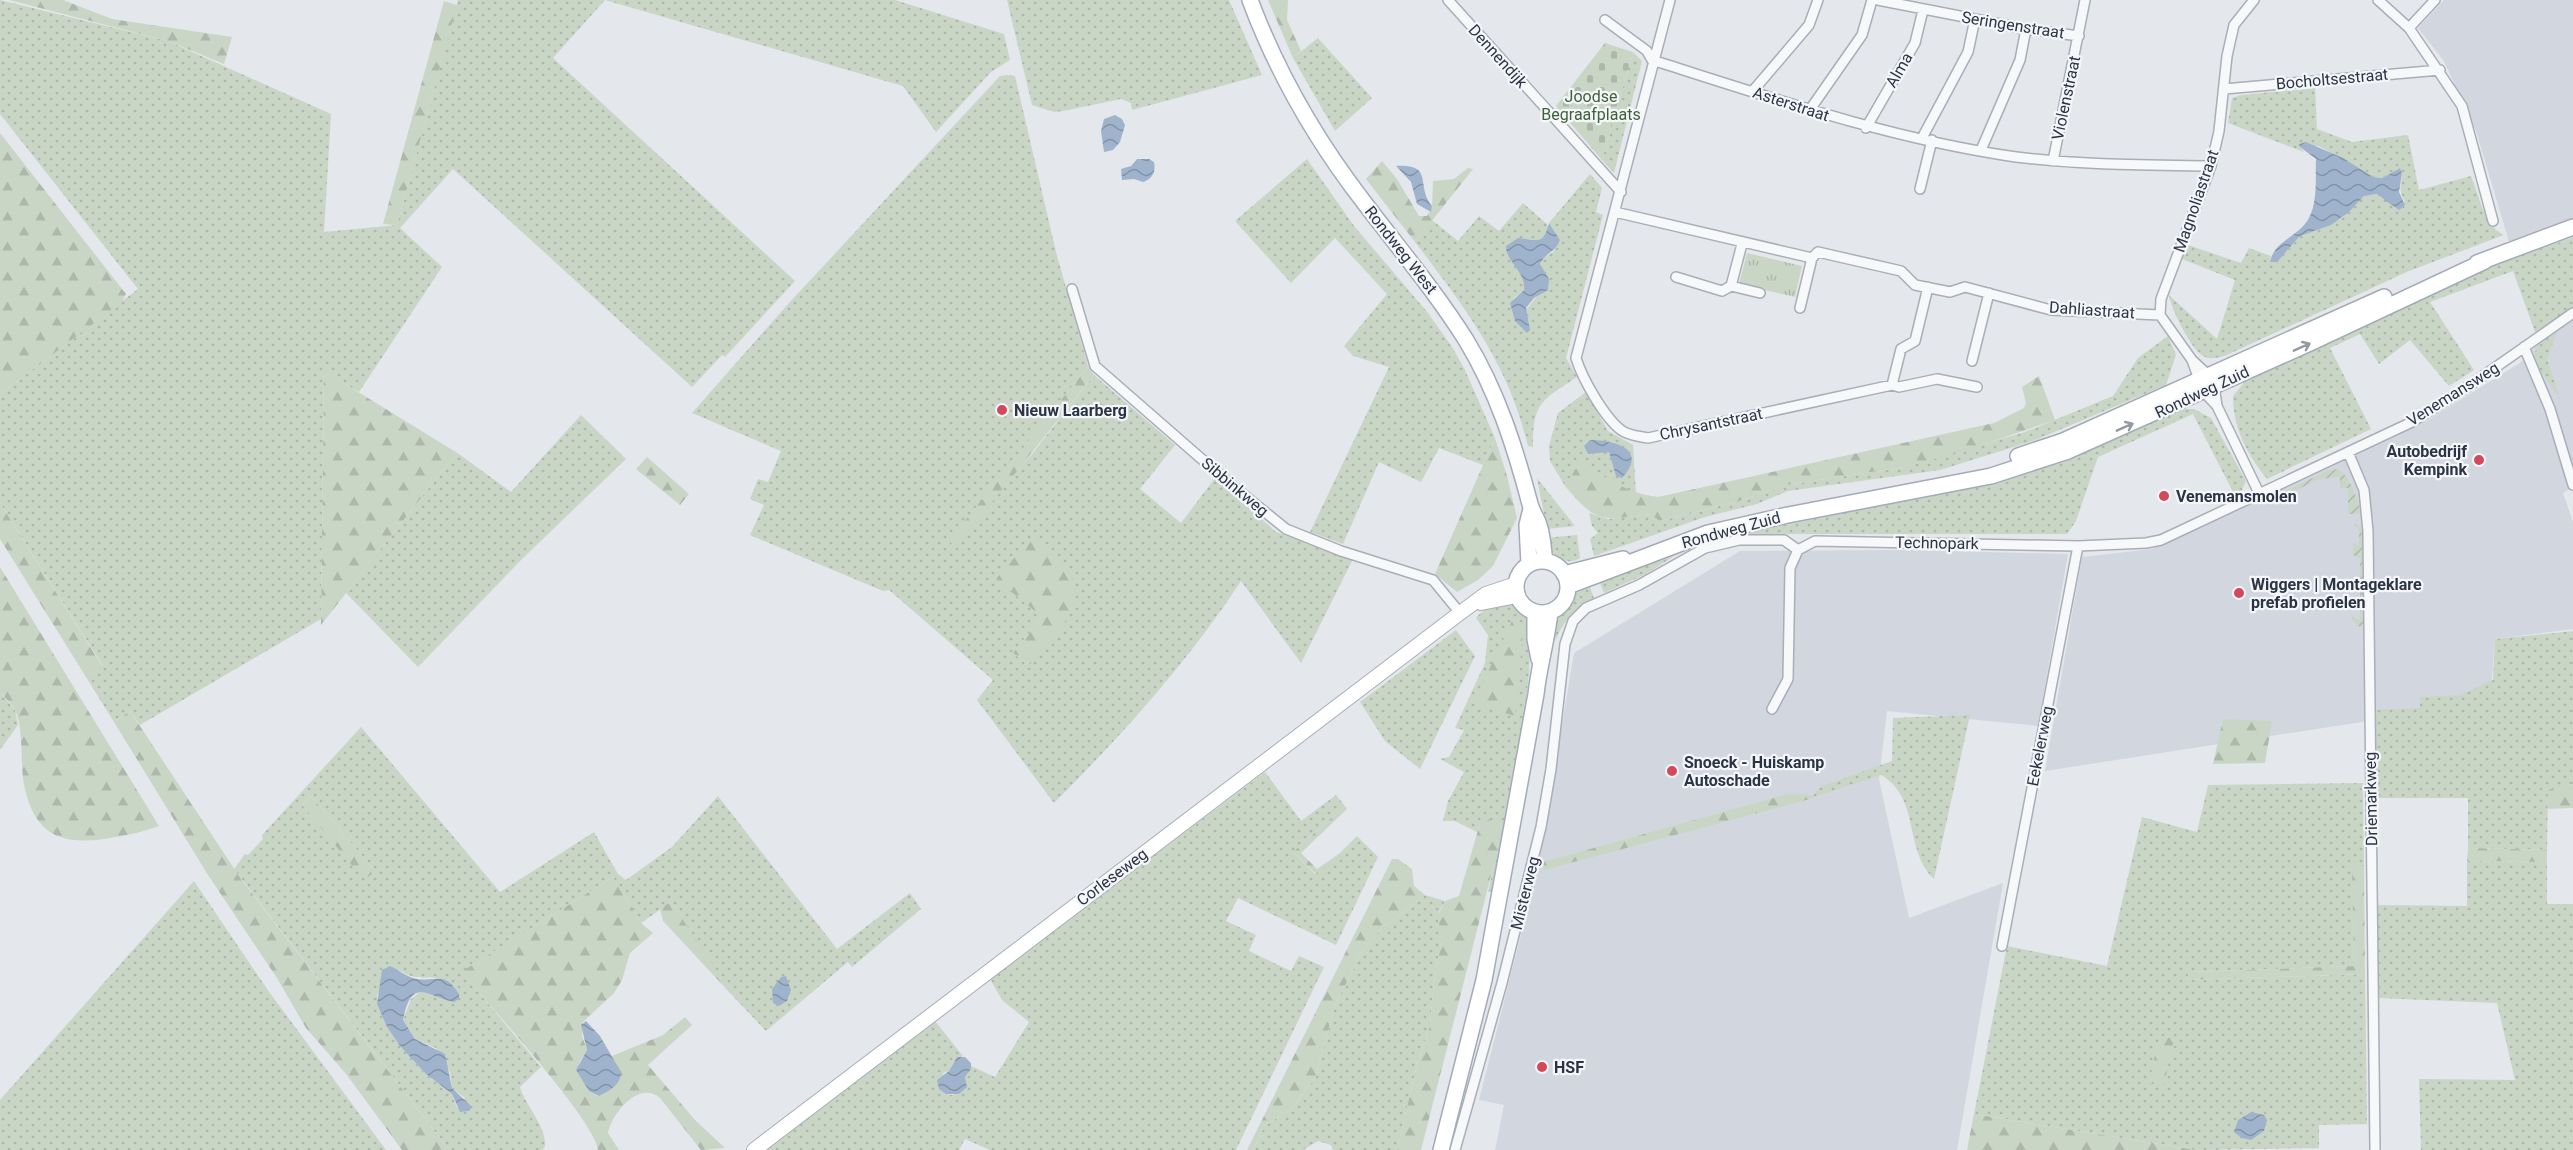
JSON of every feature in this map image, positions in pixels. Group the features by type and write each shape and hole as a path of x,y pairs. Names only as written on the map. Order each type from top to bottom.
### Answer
{"main road":[{"name":"Rondweg West","path":"1250,0 1284,77 1314,129 1362,200 1427,282 1467,341 1498,402 1509,432 1531,509 1527,525 1537,562"},
{"name":"Rondweg Zuid","path":"1566,580 1662,551 1708,533 1907,491 2063,441 2205,383 2404,288 2485,261 2573,227"},
{"name":"Rondweg Zuid","path":"2511,251 2573,236"},
{"path":"1537,562 1556,565 1566,580 1563,602 1542,612 1527,609 1517,590 1523,569 1537,562"},
{"name":"Corleseweg","path":"754,1150 1465,609 1486,594 1517,590"},
{"name":"Misterweg","path":"1441,1150 1484,980 1536,694 1539,659 1535,639 1542,612"}],"street":[{"name":"Dennendijk","path":"1448,0 1621,192"},
{"path":"1616,212 1652,60 1670,0"},
{"path":"1752,92 1809,25 1818,0"},
{"path":"1809,111 1863,35 1872,0"},
{"name":"Seringenstraat","path":"1878,0 2026,29 2079,36"},
{"name":"Violenstraat","path":"2053,161 2085,0"},
{"name":"Magnoliastraat","path":"2160,315 2161,298 2211,166 2227,56 2234,25 2253,0"},
{"path":"2378,0 2409,28 2440,70 2462,106 2493,221"},
{"path":"2409,28 2435,0"},
{"name":"Alma","path":"1866,128 1915,43 1923,10"},
{"path":"1922,138 1968,52 1975,19"},
{"path":"1605,20 1647,51 1652,60"},
{"path":"1981,150 2020,60 2026,29"},
{"name":"Asterstraat","path":"1652,60 1866,128 1981,150 2053,161 2211,166"},
{"name":"Bocholtsestraat","path":"2224,89 2440,70"},
{"path":"1920,189 1932,140"},
{"name":"Dahliastraat","path":"1616,212 1742,244 1812,258 1818,252 1901,271 1916,285 1928,288 1950,292 1965,287 2051,310 2160,315"},
{"name":"Chrysantstraat","path":"1616,212 1576,358 1580,372 1605,410 1622,430 1630,435 1648,438 1892,385 1899,387 1936,379 1977,387"},
{"path":"1731,286 1742,244"},
{"path":"1800,308 1812,258"},
{"path":"1676,277 1722,291 1731,286 1760,293"},
{"path":"1892,385 1901,349 1915,341 1928,288"},
{"name":"Sibbinkweg","path":"1072,289 1095,366 1228,482 1286,529 1341,551 1436,582 1465,609"},
{"path":"1972,361 1989,293"},
{"name":"Venemansweg","path":"2078,546 2146,543 2161,540 2412,422 2573,313"},
{"path":"2160,315 2192,360 2205,383 2259,493"},
{"path":"2524,347 2550,409 2573,485"},
{"name":"Driemarkweg","path":"2348,452 2364,490 2368,531 2375,1150"},
{"name":"Misterweg","path":"1455,1150 1502,983 1541,827 1568,631 1586,608 1639,585 1705,548 1739,540 1784,540 1798,550"},
{"name":"Technopark","path":"1798,550 1815,541 2078,546"},
{"name":"Eekelerweg","path":"2002,946 2078,546"},
{"path":"1772,709 1788,679 1790,568 1798,550"}],"shaded area":[{"path":"2444,0 2573,0 2573,487 2563,493 2573,522 2573,629 2495,639 2490,702 2045,771 2082,557 2152,549 2426,421 2520,363 2539,342 2476,131 2444,61 2418,28"},
{"path":"1910,550 2068,554 2038,726 1887,711 1879,779 1909,918 2003,883 1957,1150 1495,1150 1504,1105 1479,1100 1538,868 1574,653 1740,551"}],"green space":[{"path":"0,0 168,41 331,114 324,232 397,225 458,0 605,0 553,58 795,281 725,357 722,355 692,387 453,169 400,228 442,267 359,392 324,372 321,619 140,725 130,711 114,722 86,677 103,666 0,503 0,394 138,289 0,114"},
{"path":"9,0 63,0 112,19 232,37 224,64 168,41"},
{"path":"605,0 895,0 1004,34 1010,60 991,72 936,132 903,86"},
{"path":"1007,0 1229,0 1262,75 1132,110 1131,103 1121,99 1054,112 1032,105"},
{"path":"1268,0 1288,0 1287,20 1301,51 1293,58"},
{"path":"444,1 457,5 397,225 383,224"},
{"path":"1318,38 1372,98 1335,131 1293,58"},
{"name":"Joodse Begraafplaats","path":"1605,43 1633,52 1602,160 1556,106"},
{"path":"1633,52 1642,61 1614,173 1602,160"},
{"path":"1000,76 1015,76 1056,252 1088,366 950,541 1032,454 1094,375 1175,445 1140,489 1181,523 1215,478 1276,532 1353,559 1301,663 1241,581 1199,640 1153,697 1054,803 977,700 993,680 889,590 883,591 750,535 764,505 750,499 758,479 768,482 781,451 692,413 789,303","holes":["1042,617 1062,627 1029,665 1013,653"]},
{"path":"2315,88 2317,129 2352,142 2408,135 2419,190 2471,176 2487,217 2497,231 2504,235 2409,271 2228,354 2217,358 2203,356 2187,337 2173,309 2169,295 2217,339 2235,280 2182,259 2188,245 2241,263 2249,248 2271,256 2270,261 2287,251 2300,236 2341,219 2364,196 2377,194 2389,201 2405,202 2401,191 2402,172 2400,168 2382,178 2373,177 2319,146 2300,147 2304,152 2228,123 2232,98 2241,95"},
{"path":"0,133 126,294 122,302 0,394"},
{"path":"1307,159 1354,226 1428,313 1452,347 1464,368 1495,438 1483,465 1439,448 1421,482 1379,462 1343,544 1310,532 1389,367 1353,356 1344,346 1387,294 1335,238 1291,283 1235,221"},
{"path":"1382,161 1397,179 1419,216 1427,216 1432,208 1433,181 1454,179 1468,168 1473,169 1415,242 1366,179"},
{"path":"1590,174 1602,188 1596,212 1603,215 1566,358 1577,377 1541,404 1535,420 1533,447 1528,446 1509,389 1497,363 1468,314 1415,242 1432,220 1458,241 1479,216 1499,231 1523,203 1547,224 1549,230 1543,238 1528,239 1507,254 1517,266 1523,280 1524,290 1513,299 1528,322 1525,311 1538,295 1541,260 1553,252 1560,240 1549,223"},
{"path":"2573,238 2573,307 2535,332 2513,271 2430,302 2474,370 2449,386 2410,340 2379,364 2360,334 2330,348 2371,429 2267,479 2260,470 2242,440 2234,408 2233,396 2243,384 2244,377 2471,272"},
{"path":"1747,253 1802,266 1795,297 1739,284"},
{"path":"2557,332 2547,359 2560,399 2534,361 2538,347"},
{"path":"2168,336 2176,355 2166,385 2033,441 1940,470 1788,491 1757,504 1705,517 1594,556 1590,539 1598,533 1592,526 1589,513 1608,519 1651,514 1660,521 1739,501 1786,485 1904,467 2025,432 2113,396 2138,358"},
{"path":"1088,366 1094,375 956,547 949,541"},
{"path":"324,371 459,454 446,466 321,625"},
{"path":"2039,376 2055,420 1958,453 1904,467 1786,485 1739,501 1660,521 1650,514 1621,518 1602,517 1585,508 1565,486 1580,462 1626,488 1658,497 1994,423 2024,408 2026,403 2022,387"},
{"path":"1586,392 1608,431 1633,445 1636,495 1580,463 1565,486 1550,461 1549,446 1558,413"},
{"path":"2177,409 2194,409 2211,418 2246,481 2239,496 2233,492 2193,414 2098,457 2076,521 2067,534 1743,534 1975,485"},
{"path":"581,415 626,459 521,560 418,667 346,593 446,466 459,454 511,492"},
{"path":"1495,438 1517,518 1493,566 1478,580 1457,592 1435,574"},
{"path":"647,457 689,494 680,505 636,469"},
{"path":"2337,469 2350,483 2360,514 2348,514 2348,488 2340,488 2340,477 2319,479 2272,502 2271,498 2327,471"},
{"path":"1537,478 1575,526 1547,529"},
{"path":"0,503 103,667 86,677 0,539"},
{"path":"2354,524 2362,527 2365,625 2360,627 2352,620 2353,617 2360,620 2360,558 2353,555 2353,543 2359,546 2359,530"},
{"path":"1577,535 1580,558 1574,561 1563,560 1554,554 1545,538"},
{"path":"1033,536 1067,568 1073,582 1074,595 1071,609 1057,634 1029,665 1013,653 1042,617 996,579"},
{"path":"1685,549 1646,574 1604,593 1600,583"},
{"path":"0,567 159,826 110,838 76,840 62,838 50,832 33,812 23,779 18,717 14,708 0,692"},
{"path":"1590,587 1594,598 1570,616 1556,640 1553,623 1557,614 1566,608 1572,595"},
{"path":"1511,603 1524,613 1531,625 1529,673 1519,764 1496,890 1488,892 1502,825 1480,823 1477,832 1455,821 1443,821 1448,801 1464,772 1440,759 1449,757 1464,730 1455,728 1485,663 1488,635 1476,618 1487,609"},
{"path":"1512,621 1521,627 1523,632 1515,716 1473,703"},
{"path":"1456,630 1475,656 1420,769 1385,741 1360,702"},
{"path":"2573,631 2573,784 2548,791 2547,850 2468,848 2468,798 2375,798 2375,710 2420,708 2420,697 2460,695 2493,680 2495,639"},
{"path":"0,692 15,710 18,725 0,750"},
{"path":"130,711 241,879 449,1150 402,1150 347,1075 306,1028 277,978 208,875 114,722"},
{"path":"1970,715 1934,879 1924,867 1918,853 1902,797 1881,775 1811,798 1820,787 1892,761 1893,718"},
{"path":"2223,719 2272,721 2265,763 2213,764"},
{"path":"361,727 500,892 594,832 618,874 626,880 672,847 718,796 837,949 910,893 921,909 852,967 848,962 766,1031 731,994 671,902 641,923 613,877 462,972 541,1067 520,1087 542,1131 545,1146 543,1150 449,1150 234,869 245,854 248,855 263,839 262,835","holes":["311,796 375,871 302,805","399,970 417,977 439,978 452,986 459,995 459,999 420,992 411,999 403,1020 415,1039 436,1048 450,1072 452,1088 465,1098 457,1108 452,1094 425,1073 400,1046 387,1027 377,996 380,989"]},
{"path":"1265,772 1301,821 1336,795 1345,806 1293,852 1315,874 1360,839 1378,857 1336,945 1238,898 1226,921 1256,935 1249,951 1291,971 1299,956 1324,967 1236,1150 990,1150 965,1139 959,1150 765,1150 935,1021 963,1056 955,1060 949,1071 943,1073 946,1094 953,1095 971,1066 995,1077 1029,1022 1002,1000 990,979"},
{"path":"2363,783 2364,865 2353,865 2354,966 2189,972 2187,980 2365,974 2367,1124 2319,1125 2319,1148 2196,1150 1974,1114 2007,946 2107,966 2142,817 2197,832 2208,785"},
{"path":"2573,784 2573,808 2548,809 2548,790"},
{"path":"1788,794 1814,795 1810,799 1544,870 1543,862"},
{"path":"311,796 375,871 368,877 354,868 302,805"},
{"path":"1345,806 1347,809 1301,853 1317,869 1340,853 1357,836 1360,839 1316,874 1293,852"},
{"path":"1485,818 1502,825 1499,844 1421,1150 1397,1150 1418,1060 1430,1026 1434,980 1443,935 1437,918 1445,901 1459,896 1480,823"},
{"path":"2468,848 2547,850 2547,862 2467,861"},
{"path":"1392,859 1398,859 1412,869 1414,886 1425,895 1380,930 1362,952 1335,1005 1315,1078 1292,1109 1265,1125 1253,1150 1247,1150"},
{"path":"2467,861 2547,862 2547,904 2573,904 2573,1150 2421,1150 2419,1079 2515,1080 2497,1003 2378,998 2378,905 2467,906"},
{"path":"2352,865 2364,865 2365,974 2187,980 2189,972 2354,966"},
{"path":"613,877 642,924 653,933 630,953 622,980 614,993 583,1022 582,1036 587,1050 579,1063 589,1091 598,1096 616,1084 619,1076 612,1056 663,1035 685,1017 692,1025 648,1065 695,1120 725,1148 701,1150 660,1098 644,1093 628,1101 611,1125 608,1133 619,1150 598,1150 593,1136 560,1089 461,972"},
{"path":"194,881 267,989 386,1150 0,1150 0,1100"},
{"path":"1425,895 1445,901 1439,912 1443,935 1434,980 1430,1026 1418,1060 1397,1150 1333,1150 1331,1145 1318,1141 1303,1150 1253,1150 1265,1125 1292,1109 1315,1078 1335,1005 1362,952 1380,930"},
{"path":"671,902 731,994 663,921 660,908"},
{"path":"2159,1036 2174,1039 2164,1084 2149,1084"},
{"path":"1974,1114 2196,1150 1967,1150"}],"water":[{"path":"1115,115 1122,119 1125,125 1120,142 1113,150 1104,152 1101,131 1104,119"},
{"path":"2306,142 2343,158 2373,177 2382,178 2400,168 2402,173 2399,192 2405,205 2399,210 2377,194 2364,196 2348,213 2331,225 2300,236 2277,262 2270,262 2272,255 2280,245 2305,224 2312,209 2316,159 2300,147 2299,144"},
{"path":"1137,159 1149,159 1154,162 1155,168 1151,177 1143,182 1134,179 1122,180 1121,169 1131,166"},
{"path":"1396,166 1416,168 1420,172 1427,198 1432,206 1431,212 1417,204 1411,182"},
{"path":"1549,223 1560,240 1540,264 1549,279 1548,290 1534,298 1526,308 1530,330 1527,333 1515,321 1510,303 1524,290 1524,283 1509,257 1506,246 1518,238 1540,240 1545,235"},
{"path":"1590,440 1618,444 1630,453 1632,460 1622,478 1616,476 1609,452 1588,454 1584,446"},
{"path":"390,966 414,978 444,979 459,994 459,999 454,1002 428,993 416,993 407,1006 403,1020 415,1039 445,1054 452,1088 472,1107 469,1111 460,1112 452,1094 425,1073 400,1046 387,1027 377,1004 382,970"},
{"path":"786,976 791,990 787,1001 779,1006 773,1003 772,989 781,977"},
{"path":"586,1021 600,1036 621,1072 617,1084 599,1096 589,1091 576,1070 587,1050 581,1025"},
{"path":"957,1057 965,1057 971,1063 971,1069 965,1077 967,1087 959,1094 946,1094 939,1089 937,1080 949,1071"},
{"path":"2251,1112 2264,1115 2267,1120 2264,1131 2251,1140 2242,1138 2234,1132 2238,1120"}],"place":[{"name":"Nieuw Laarberg","path":"1002,410"},
{"name":"Autobedrijf Kempink","path":"2479,460"},
{"name":"Venemansmolen","path":"2164,496"},
{"name":"Wiggers | Montageklare prefab profielen","path":"2239,593"},
{"name":"Snoeck - Huiskamp Autoschade","path":"1672,771"},
{"name":"HSF","path":"1542,1067"}]}
